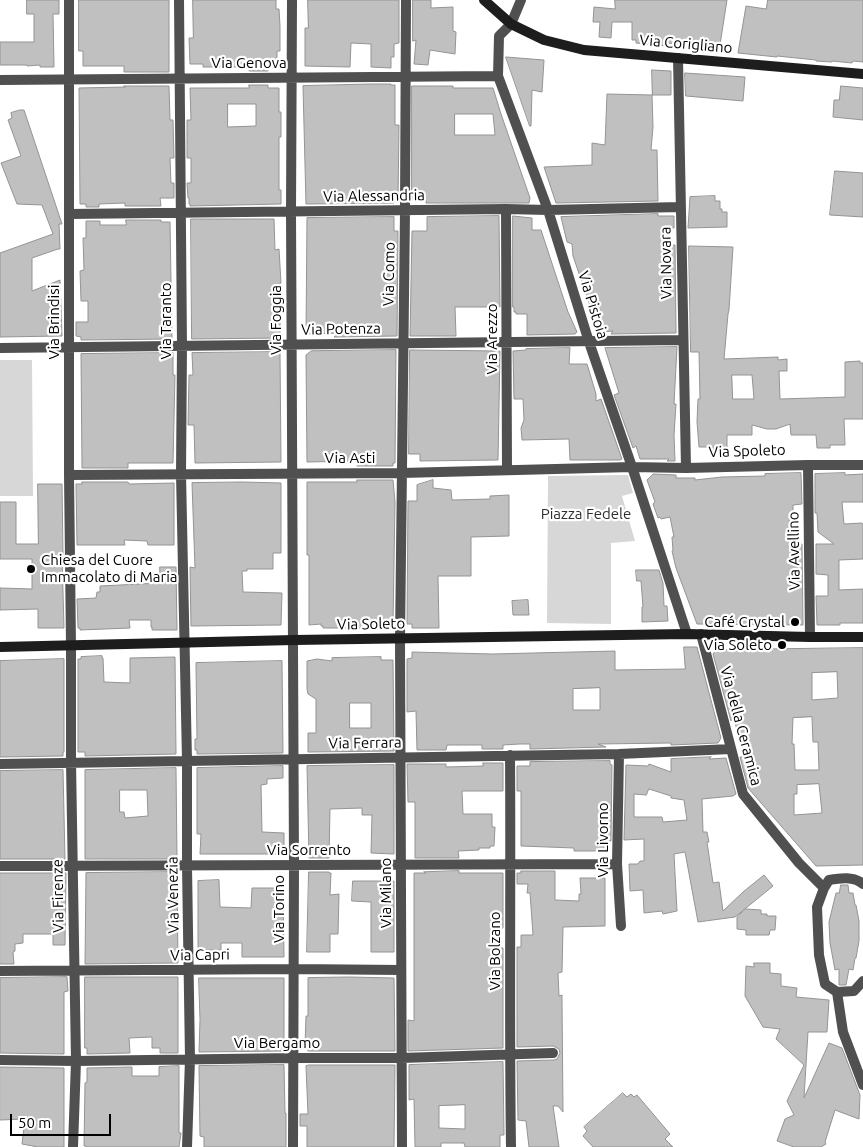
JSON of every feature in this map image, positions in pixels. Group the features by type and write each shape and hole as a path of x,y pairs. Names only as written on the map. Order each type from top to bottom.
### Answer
{"street":[{"name":"Via Brindisi","path":"69,0 71,644"},
{"name":"Via Taranto","path":"179,0 182,346 181,474 184,642"},
{"name":"Via Foggia","path":"292,0 291,212 294,640"},
{"name":"Via Como","path":"400,639 406,0"},
{"path":"484,0 511,24"},
{"name":"Via Pistoia","path":"520,0 511,24 499,36 498,76 548,210 589,342 687,634"},
{"name":"Via Corigliano","path":"511,24 544,40 584,50 863,74"},
{"name":"Via Novara","path":"678,58 686,468"},
{"name":"Via Genova","path":"0,80 498,76"},
{"name":"Via Alessandria","path":"69,214 680,207"},
{"name":"Via Arezzo","path":"506,209 507,470"},
{"name":"Via Potenza","path":"0,348 683,340"},
{"name":"Via Avellino","path":"808,465 810,637"},
{"name":"Via Spoleto","path":"632,467 863,465"},
{"name":"Via Asti","path":"69,475 402,473 632,467"},
{"name":"Via Soleto","path":"0,647 71,644 687,634 863,637"},
{"name":"Via della Ceramica","path":"700,634 743,794 798,862 824,888"},
{"name":"Via Milano","path":"400,639 402,1147"},
{"name":"Via Torino","path":"293,1147 294,640"},
{"name":"Via Venezia","path":"184,642 190,1059 187,1147"},
{"name":"Via Firenze","path":"71,644 76,1061 73,1147"},
{"name":"Via Ferrara","path":"0,764 619,754 731,749"},
{"name":"Via Livorno","path":"619,754 617,864 621,926"},
{"name":"Via Bolzano","path":"510,755 509,1054 511,1147"},
{"name":"Via Sorrento","path":"0,866 617,864"},
{"path":"863,884 860,881 844,877 829,880 817,908 818,955 825,984 837,992 854,991 863,981"},
{"name":"Via Capri","path":"0,971 401,970"},
{"path":"837,992 843,1032 863,1085"},
{"name":"Via Bergamo","path":"0,1060 401,1058 553,1053"}],"green space":[{"path":"0,360 32,360 33,496 0,496"},
{"name":"Piazza Fedele","path":"628,475 633,493 622,496 635,541 611,543 611,624 547,623 548,476"}],"building":[{"path":"27,0 59,0 59,14 53,14 54,67 0,65 0,42 34,42 34,14 27,14"},
{"path":"79,0 169,0 169,72 124,72 124,66 83,66 83,51 79,51"},
{"path":"193,0 276,0 276,9 279,9 280,26 280,51 277,51 277,67 268,67 268,71 249,71 249,67 203,67 203,64 190,64 189,38 193,38"},
{"path":"308,0 399,0 399,43 394,44 394,57 391,57 391,68 371,67 371,44 351,43 350,67 305,66 305,28 308,28"},
{"path":"413,0 431,0 431,8 453,7 453,31 456,32 455,54 430,50 428,65 414,64 416,40 413,41"},
{"path":"615,0 727,0 719,51 705,50 706,46 667,43 667,46 636,43 636,40 632,40 632,22 612,22 611,38 599,37 600,22 593,22 594,7 615,9"},
{"path":"768,0 863,0 863,62 816,61 738,53 746,6 766,9"},
{"path":"506,57 544,60 542,92 532,90 531,126 530,126"},
{"path":"652,70 671,71 671,95 652,95"},
{"path":"685,73 745,77 743,101 686,96"},
{"path":"249,85 268,85 268,88 279,88 281,137 279,137 279,190 281,190 281,204 190,206 187,183 191,183 191,158 187,158 187,120 191,120 190,88 249,88","holes":["228,104 256,104 256,126 228,127"]},
{"path":"395,85 395,125 399,125 398,200 394,200 394,203 306,204 303,86"},
{"path":"169,86 170,120 173,120 174,158 170,158 174,198 160,198 161,206 125,206 125,203 99,204 99,207 86,207 86,204 80,204 79,88"},
{"path":"412,86 493,88 530,198 529,203 426,203 426,200 412,200","holes":["455,114 493,114 495,135 455,135"]},
{"path":"841,86 863,88 863,120 833,117 834,100 839,100"},
{"path":"607,94 652,95 653,127 651,150 657,150 658,201 556,203 544,167 592,165 592,143 605,145"},
{"path":"24,110 62,224 59,224 60,249 32,258 32,291 60,280 62,336 0,337 0,253 53,234 42,205 17,204 1,163 21,156 8,120 12,118 11,113"},
{"path":"835,171 863,173 863,217 830,215"},
{"path":"715,196 715,201 720,201 722,212 727,212 727,227 688,228 690,197"},
{"path":"658,214 658,216 674,216 674,228 668,228 668,245 675,245 676,333 611,334 613,331 601,332 601,326 598,325 594,317 573,256 572,244 567,242 561,217"},
{"path":"499,216 500,307 455,307 456,336 410,336 412,231 427,231 427,217"},
{"path":"513,216 532,218 532,230 541,230 568,312 577,332 575,334 527,335 527,314 516,314 514,312"},
{"path":"394,217 394,231 398,231 397,336 334,337 340,333 306,334 307,218"},
{"path":"191,219 274,219 275,250 279,249 281,283 280,338 192,339"},
{"path":"126,220 161,220 161,222 170,222 172,339 81,340 81,337 76,336 76,322 88,322 88,301 81,301 80,271 84,270 83,238 86,238 86,221 100,221 100,225 126,225"},
{"path":"689,246 733,247 724,359 778,357 778,360 787,359 787,371 779,371 780,399 845,397 845,362 860,361 860,363 863,363 863,419 844,419 845,445 830,445 830,448 817,448 816,435 791,435 790,424 776,429 752,425 752,435 727,435 727,450 699,447 697,422 698,399 700,399 699,352 691,352","holes":["732,375 752,375 754,399 733,399"]},
{"path":"677,347 674,404 676,404 675,461 667,461 669,459 640,459 636,446 633,448 614,395 619,393 605,348"},
{"path":"570,348 569,364 587,364 596,394 596,401 601,399 622,459 620,460 570,460 569,439 522,440 521,428 524,420 523,399 514,399 513,351"},
{"path":"396,350 395,463 393,463 393,466 357,466 358,461 307,462 306,355 311,351"},
{"path":"410,350 500,351 498,460 420,461 420,454 409,454"},
{"path":"280,352 281,462 195,463 194,425 188,425 189,375 193,375 192,353"},
{"path":"173,353 173,375 175,375 173,463 128,463 128,468 82,468 81,354"},
{"path":"801,473 802,504 793,505 793,515 789,521 789,538 790,545 802,544 803,625 697,624 676,568 672,551 672,537 674,537 670,517 658,518 653,504 655,502 647,480 653,474 676,475 676,478 695,478 695,480"},
{"path":"845,473 845,475 863,474 863,502 842,502 844,524 862,523 863,525 863,559 839,560 839,590 863,589 863,623 817,625 816,596 828,596 828,575 816,574 816,544 834,544 818,532 817,513 815,513 815,474"},
{"path":"357,480 393,480 395,502 393,624 364,625 364,628 323,628 321,624 309,625 307,482 357,482"},
{"path":"433,480 433,488 451,490 452,500 490,499 490,496 509,495 509,536 471,537 471,576 438,576 439,628 412,628 412,624 407,624 408,501 417,501 417,485"},
{"path":"82,482 174,483 174,545 148,545 147,541 124,540 125,545 77,545 76,484 82,484"},
{"path":"192,483 281,483 281,553 273,553 273,569 247,569 247,571 242,571 243,592 282,593 281,625 191,626 190,567 195,568"},
{"name":"Chiesa del Cuore Immacolato di Maria","path":"38,484 62,484 64,628 38,628 38,609 0,610 0,588 32,589 32,559 0,559 0,502 16,502 16,544 38,544"},
{"path":"160,567 176,567 177,630 152,630 151,620 129,620 130,628 80,630 78,628 77,599 96,598 97,592 100,592 100,586 160,583"},
{"path":"636,570 659,570 663,583 664,606 667,606 668,621 642,622 641,581 637,581"},
{"path":"528,600 529,615 513,615 512,601"},
{"path":"684,647 697,647 721,738 718,743 671,745 671,743 598,744 606,747 530,749 530,744 503,745 503,749 482,749 482,745 447,745 446,750 417,750 416,711 407,712 407,659 412,658 412,652 492,654 615,651 615,670 685,669","holes":["600,688 600,710 573,710 573,689"]},
{"path":"863,648 863,865 816,866 748,788 740,757 745,757 733,716 731,721 713,654 716,650","holes":["837,672 838,698 812,700 812,673","812,717 813,742 818,742 819,770 795,770 794,744 792,744 793,718","819,784 822,813 794,815 794,794 797,794 797,785"]},
{"path":"102,656 104,682 130,683 130,658 175,657 176,754 85,756 85,752 78,752 78,659 81,659 81,657"},
{"path":"381,657 381,660 393,660 394,751 308,752 308,733 316,733 316,699 308,694 307,661 317,659 332,661 332,658","holes":["350,703 371,703 371,728 350,728"]},
{"path":"64,659 63,756 0,757 0,661"},
{"path":"282,661 283,753 197,754 197,750 195,750 195,739 197,739 196,663"},
{"path":"726,758 736,794 733,796 702,799 703,832 707,832 713,883 719,882 723,911 764,875 773,886 735,917 698,922 685,852 674,854 677,911 663,914 662,911 644,913 643,890 630,891 629,864 638,864 640,861 644,861 644,839 624,840 626,765 648,766 649,764 671,772 671,759","holes":["649,789 671,796 671,798 684,800 687,820 663,822 662,817 634,817 634,794 646,795"]},
{"path":"610,761 612,765 611,841 604,841 604,851 574,851 574,848 521,846 521,791 517,791 517,766 530,766 530,762"},
{"path":"483,763 503,763 503,791 462,791 463,814 492,814 492,827 495,827 494,846 479,848 479,850 458,851 459,858 415,858 415,802 408,802 407,764 446,764 446,767 483,766"},
{"path":"394,765 394,854 371,853 372,815 362,815 362,808 330,809 329,858 309,858 307,766"},
{"path":"283,766 283,778 267,779 267,784 261,785 262,832 284,833 284,854 200,854 201,834 197,834 197,768"},
{"path":"176,768 177,859 85,859 85,770","holes":["120,790 147,790 148,816 125,818 124,812 120,812"]},
{"path":"63,770 65,859 0,859 0,771"},
{"path":"459,871 459,873 503,873 503,928 500,928 500,948 503,948 503,1048 408,1051 408,1020 414,1021 414,873"},
{"path":"521,871 555,871 555,900 579,901 579,894 581,894 580,878 605,878 605,926 563,927 562,972 558,973 559,996 562,995 563,1112 558,1106 553,1106 559,1147 529,1147 526,1121 518,1120 517,1061 554,1060 557,1059 560,1053 559,1049 553,1046 517,1047 517,947 521,947 521,935 533,935 530,893 527,893 528,884 517,884 517,873 521,873"},
{"path":"177,872 178,963 85,964 86,873"},
{"path":"309,872 331,873 330,895 339,894 338,934 330,934 330,952 307,952"},
{"path":"0,873 66,873 65,945 53,945 53,934 23,934 23,943 15,944 15,951 13,952 14,964 0,964"},
{"path":"219,880 220,907 251,908 252,888 283,888 284,957 242,957 242,943 221,943 221,950 198,950 198,881"},
{"path":"353,881 394,881 394,952 371,952 371,902 352,901"},
{"path":"841,885 848,885 849,893 853,893 859,921 859,941 856,958 853,970 849,969 846,985 839,985 839,969 835,970 830,943 829,922 836,893 839,893"},
{"path":"746,909 761,910 761,914 776,916 775,930 770,930 769,935 746,935 746,930 737,929 737,917"},
{"path":"754,963 770,963 770,973 781,974 781,986 797,988 796,997 829,1000 827,1032 808,1032 804,1098 829,1043 842,1048 860,1095 859,1119 835,1110 826,1144 821,1147 794,1147 777,1141 785,1119 794,1115 787,1101 804,1065 776,1039 780,1029 763,1027 745,996 746,966 754,967"},
{"path":"67,977 68,991 64,992 64,1054 0,1053 0,978"},
{"path":"85,977 178,977 178,1053 160,1053 160,1048 152,1048 152,1037 129,1038 130,1053 87,1054 87,1048 85,1048"},
{"path":"199,978 284,978 284,1051 199,1052"},
{"path":"308,978 394,978 395,1051 308,1051 307,1046 305,1046 306,1016 308,1016"},
{"path":"503,1062 504,1135 500,1135 500,1147 465,1147 464,1143 441,1143 441,1147 415,1147 414,1099 409,1100 409,1065","holes":["465,1105 465,1129 439,1128 439,1106"]},
{"path":"284,1065 286,1147 204,1147 204,1137 200,1136 199,1066"},
{"path":"395,1065 394,1147 307,1147 307,1126 300,1126 300,1114 308,1114 306,1066"},
{"path":"179,1066 179,1133 181,1133 179,1147 84,1146 87,1068 132,1067 132,1076 159,1076 159,1067"},
{"path":"0,1067 64,1068 64,1147 38,1147 22,1144 25,1119 0,1120"},
{"path":"623,1093 627,1097 631,1094 634,1097 637,1095 670,1134 665,1139 673,1147 593,1147 583,1136 587,1131 584,1127"}],"place":[{"name":"Chiesa del Cuore Immacolato di Maria","path":"31,569"},
{"name":"Café Crystal","path":"795,622"},
{"name":"Via Soleto","path":"782,645"}]}
